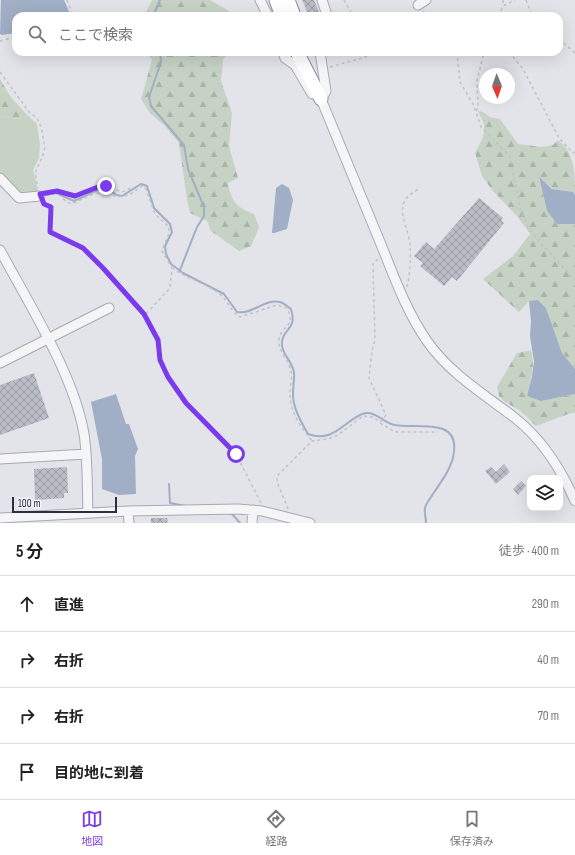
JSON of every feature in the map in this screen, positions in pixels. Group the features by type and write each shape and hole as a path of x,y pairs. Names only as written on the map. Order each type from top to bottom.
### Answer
{"highway":[{"path":"276,0 280,12"},
{"path":"288,0 292,12"},
{"path":"299,56 319,95"},
{"path":"307,56 319,95"}],"street":[{"path":"260,0 266,12"},
{"path":"322,0 326,12"},
{"path":"284,56 295,65 314,98 326,91 321,56"},
{"path":"319,95 410,313 426,341 450,368 516,419 535,436 552,458 566,480 575,501"},
{"path":"0,178 19,198 40,195"},
{"path":"0,250 47,339 77,406 84,434 88,513"},
{"path":"0,363 108,308"},
{"path":"0,459 86,454"},
{"path":"128,511 129,523"},
{"path":"0,520 128,511 257,511 288,516 310,523"},
{"path":"252,523 257,511"}],"path":[{"path":"67,0 72,12"},
{"path":"344,0 351,12"},
{"path":"500,12 503,6 503,0"},
{"path":"503,6 515,0"},
{"path":"526,0 530,12"},
{"path":"0,41 12,38"},
{"path":"563,42 575,53"},
{"path":"323,69 367,56"},
{"path":"457,56 460,82 476,111 481,127 510,156 514,184 521,211 528,226 543,246 575,280"},
{"path":"476,111 478,108 477,81 483,56"},
{"path":"512,56 523,69 559,138 573,153 575,152"},
{"path":"0,72 29,112 37,118 41,127 45,147 35,173 40,195 44,204 51,207 50,232 83,248 144,314 158,340 160,360 168,377 186,403 236,454 261,501 257,511"},
{"path":"40,195 57,191 75,196 98,187 106,186 122,192 130,188"},
{"path":"64,199 71,204 100,192 108,193 117,197 129,195 142,186 146,189 155,214 169,227 169,232 162,251 172,268 222,296 234,314 240,317 277,305 287,308 291,316 289,324 282,331 278,340 280,350 292,372 290,403 303,431 312,441"},
{"path":"407,288 411,270 410,244 403,208 404,202 413,192 420,188"},
{"path":"380,422 386,415 369,378 372,350 375,340 373,264 384,253"},
{"path":"144,314 170,288 172,268"},
{"path":"288,516 288,508 277,482 277,476 312,441 328,439 338,435 363,416 373,417 395,432 438,432"}],"green space":[{"path":"152,0 210,0 229,12 146,12"},
{"path":"150,56 226,56 223,59 221,81 232,113 229,146 238,178 228,183 233,199 243,209 254,214 259,227 251,246 239,251 211,231 207,221 190,213 179,143 165,126 150,113 141,99 152,60"},
{"path":"0,79 10,96 27,115 24,119 0,117"},
{"path":"478,111 483,112 490,117 500,119 518,144 542,147 553,145 558,140 564,145 571,157 575,179 575,195 573,192 553,189 539,178 547,211 557,224 575,224 575,369 562,353 546,308 538,300 528,302 519,312 483,279 513,256 530,234 517,216 492,190 482,176 475,153 484,133 483,123"},
{"path":"27,115 37,124 40,145 39,158 33,170 39,195 21,197 0,175 0,117 24,119"},
{"path":"531,350 533,362 527,396 541,401 575,394 575,413 571,413 536,426 521,411 505,402 499,396 497,387 517,353"}],"water":[{"path":"1,0 64,0 69,12 12,12 12,34 0,34"},
{"path":"539,177 552,189 573,192 575,195 575,224 557,224 547,211"},
{"path":"282,184 289,188 293,200 287,229 272,233 276,188"},
{"path":"538,300 546,308 562,353 575,369 575,394 541,401 527,396 534,362 530,336 531,321 529,301"},
{"path":"116,394 126,424 129,424 138,449 135,456 136,494 119,495 102,489 102,459 91,402"}],"building":[{"path":"302,0 314,0 319,12 307,12"},
{"path":"479,198 503,218 501,220 504,223 457,281 452,277 444,286 420,266 423,263 414,256 426,242 434,249"},
{"path":"34,373 49,418 0,435 0,385"},
{"path":"504,464 510,472 496,484 485,471 491,467 496,472"},
{"path":"67,467 68,493 64,493 64,498 35,500 34,469"},
{"path":"521,481 526,486 518,495 513,489"},
{"path":"151,518 167,518 168,523 151,523"}],"waterway":[{"path":"155,12 160,0"},
{"path":"160,56 161,62 149,97 151,106 184,145 188,169 204,207 204,216 197,227 180,270"},
{"path":"42,196 56,193 74,201 100,189 107,189 117,195 122,196 141,184 147,186 154,208 170,224 172,232 165,246 166,254 171,264 183,273 224,294 237,312 248,311 275,301 284,304 291,309 293,316 292,322 282,339 282,348 293,369 293,399 295,407 308,434 317,436 331,434 355,418 367,413 371,413 395,425 434,427 443,429 449,433 453,440 453,457 445,476 425,507 426,523"},
{"path":"169,484 170,503 186,506"},
{"path":"227,513 232,514 240,523"}],"route":[{"path":"106,186 98,187 75,196 57,191 40,194 44,204 51,207 50,232 83,248 144,314 158,340 160,360 168,377 186,403 218,438 236,454"}]}
